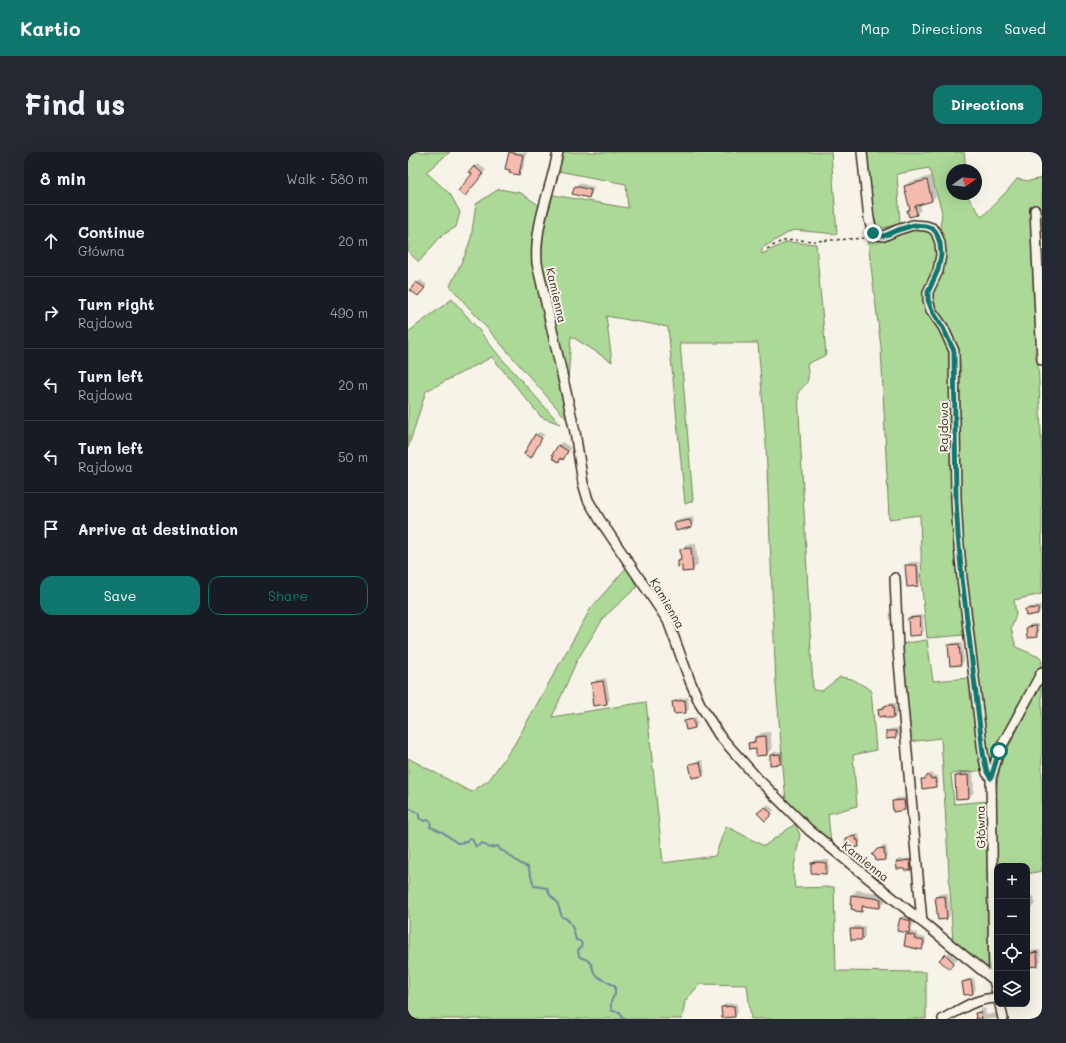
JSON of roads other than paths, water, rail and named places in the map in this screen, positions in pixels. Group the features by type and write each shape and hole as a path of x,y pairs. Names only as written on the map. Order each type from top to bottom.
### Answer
{"street":[{"name":"Kamienna","path":"558,152 553,177 537,233 537,263 575,432 583,483 588,500 668,621 700,704 719,735 757,778 809,830 994,980"},
{"name":"Rajdowa","path":"862,152 869,219 873,233 884,236 914,225 926,226 932,228 936,232 940,243 941,255 938,270 928,292 928,300 954,351 956,499 962,578 983,753 987,772 991,778"},
{"path":"1034,210 1042,360"},
{"path":"895,578 898,650 922,922"},
{"name":"Główna","path":"994,980 991,778 999,751 1042,672"},
{"path":"944,1019 974,1002 994,998"},
{"path":"1001,1007 1003,1019"}],"waterway":[{"path":"408,807 419,814 419,818 424,821 428,820 431,822 430,827 441,832 457,843 465,842 470,838 476,847 482,843 490,848 498,846 500,850 528,867 534,886 547,888 550,895 557,902 562,917 570,923 576,940 580,941 582,944 578,950 579,956 589,961 597,976 615,986 615,995 611,1003 612,1011 620,1012 622,1017 625,1019"}]}
